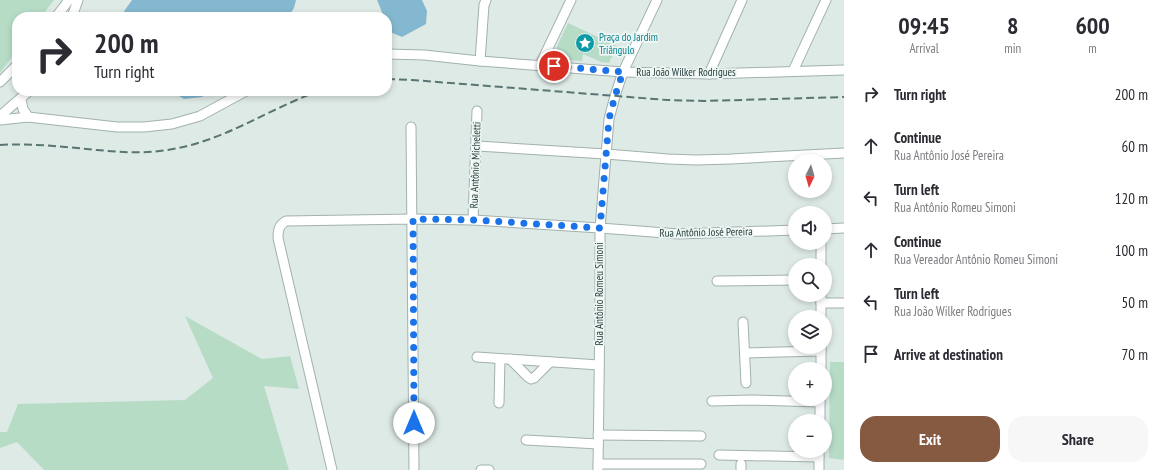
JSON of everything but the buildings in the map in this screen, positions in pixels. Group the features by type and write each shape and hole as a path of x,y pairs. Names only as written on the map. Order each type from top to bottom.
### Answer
{"street":[{"path":"60,12 69,0"},
{"path":"74,12 78,0"},
{"path":"480,61 484,6 486,0"},
{"path":"540,66 571,0"},
{"name":"Rua Antônio Romeu Simoni","path":"598,467 600,228 609,119 623,72 657,0"},
{"path":"709,74 742,0"},
{"path":"793,71 826,0"},
{"name":"Rua João Wilker Rodrigues","path":"392,54 424,55 480,61 623,72 709,74 844,70"},
{"path":"0,82 12,69"},
{"path":"0,116 24,96"},
{"path":"0,120 28,117 117,127 144,127 172,124 200,116 237,96"},
{"path":"21,99 23,109 28,117"},
{"name":"Rua Antônio Micheletti","path":"474,220 477,111"},
{"path":"411,127 414,470"},
{"path":"476,146 668,159 714,160 844,153"},
{"name":"Rua Antônio José Pereira","path":"332,470 278,238 278,229 282,223 286,221 413,219 474,220 679,234 788,230"},
{"path":"832,229 844,228"},
{"path":"717,281 788,280"},
{"path":"832,301 844,303"},
{"path":"744,322 746,383"},
{"path":"745,353 788,351"},
{"path":"477,357 599,365"},
{"path":"505,359 531,379 534,378 550,362"},
{"path":"499,403 505,359"},
{"path":"712,401 788,400"},
{"path":"526,440 701,436"},
{"path":"719,455 788,454"},
{"path":"819,458 819,470"},
{"path":"598,467 701,464"},
{"path":"481,470 489,470"}],"green space":[{"path":"0,0 54,0 45,12 12,12 12,57 0,73"},
{"name":"Praça do Jardim Triângulo","path":"568,23 617,46 609,63 601,62 583,54 582,61 551,59"},
{"path":"185,316 262,359 290,356 299,389 264,386 289,470 44,470 17,442 0,448 0,432 7,432 18,404 185,400 213,378"},
{"path":"832,362 844,362 844,460 829,458 832,458 832,414 829,414 830,406 832,406"}],"water":[{"path":"132,0 296,0 291,12 124,12"},
{"path":"377,0 422,0 427,11 426,24 402,37 392,33 392,12 382,12"},
{"path":"179,96 204,96 202,97 184,99"}],"railway":[{"path":"392,79 667,100 705,101 844,97"},
{"path":"0,145 36,145 132,152 167,150 187,146 226,133 307,96"}],"place":[{"name":"Praça do Jardim Triângulo","path":"585,43"}],"route":[{"path":"414,423 413,219 474,220 600,228 609,119 623,72 554,66"}]}
